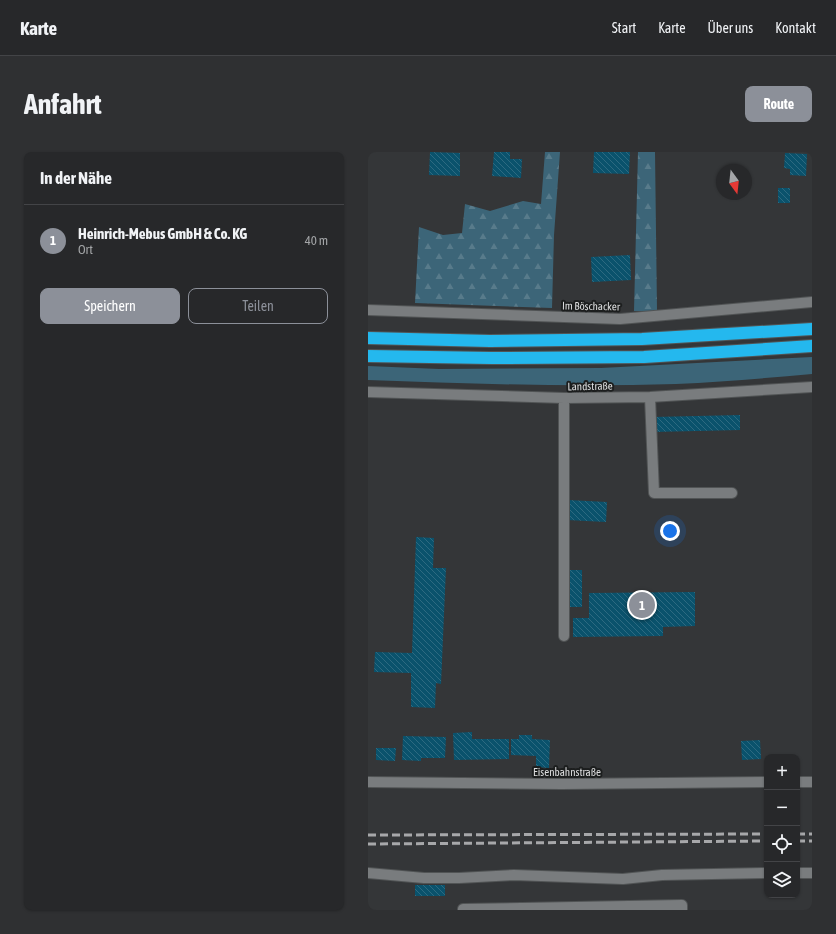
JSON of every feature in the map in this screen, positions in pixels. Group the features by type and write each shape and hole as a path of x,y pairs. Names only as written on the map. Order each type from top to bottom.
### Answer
{"highway":[{"path":"368,338 490,341 642,339 812,329"},
{"path":"368,356 491,358 644,357 812,346"}],"street":[{"name":"Im Böschacker","path":"368,310 620,320 812,302"},
{"name":"Landstraße","path":"368,392 564,398 650,397 812,387"},
{"path":"650,397 654,493 732,493"},
{"path":"564,398 564,636"},
{"name":"Eisenbahnstraße","path":"368,782 562,784 764,782"},
{"path":"800,782 812,782"},
{"path":"368,873 424,878 514,875 623,879 662,875 764,873"},
{"path":"800,873 812,873"},
{"path":"463,910 682,905 682,910"}],"green space":[{"path":"545,152 560,152 554,235 552,308 415,303 419,227 443,235 462,233 465,204 490,211 523,201 541,204"},
{"path":"638,152 655,152 657,311 634,311"},
{"path":"812,357 812,374 676,384 484,384 368,380 368,366 439,369 601,368"}],"building":[{"path":"430,152 460,153 460,176 429,175"},
{"path":"494,152 510,152 510,159 522,159 521,178 492,176"},
{"path":"594,152 630,152 629,174 593,173"},
{"path":"785,153 807,154 806,176 790,175 790,169 784,168"},
{"path":"778,188 790,188 790,203 778,203"},
{"path":"630,255 631,280 592,282 591,257"},
{"path":"740,415 740,430 653,432 653,417"},
{"path":"568,500 607,502 606,522 567,520"},
{"path":"416,537 434,538 433,568 446,568 441,684 436,683 435,708 411,707 411,673 374,672 375,652 412,653"},
{"path":"569,570 582,570 582,607 569,607"},
{"path":"695,592 695,626 663,627 663,636 573,637 573,618 589,618 589,593"},
{"path":"472,732 472,739 509,739 509,759 454,760 453,733"},
{"path":"519,735 532,735 532,739 550,740 549,768 536,767 536,756 511,755 511,739 519,739"},
{"path":"403,736 446,737 445,758 421,758 421,761 402,760"},
{"path":"760,740 761,759 742,760 741,741"},
{"path":"376,748 396,748 395,761 376,760"},
{"path":"415,885 445,885 445,896 415,896"}],"railway":[{"path":"368,835 764,834"},
{"path":"800,834 812,834"},
{"path":"368,844 764,841"},
{"path":"800,841 812,841"}],"place":[{"name":"Heinrich-Mebus GmbH & Co. KG","path":"642,605"}]}
